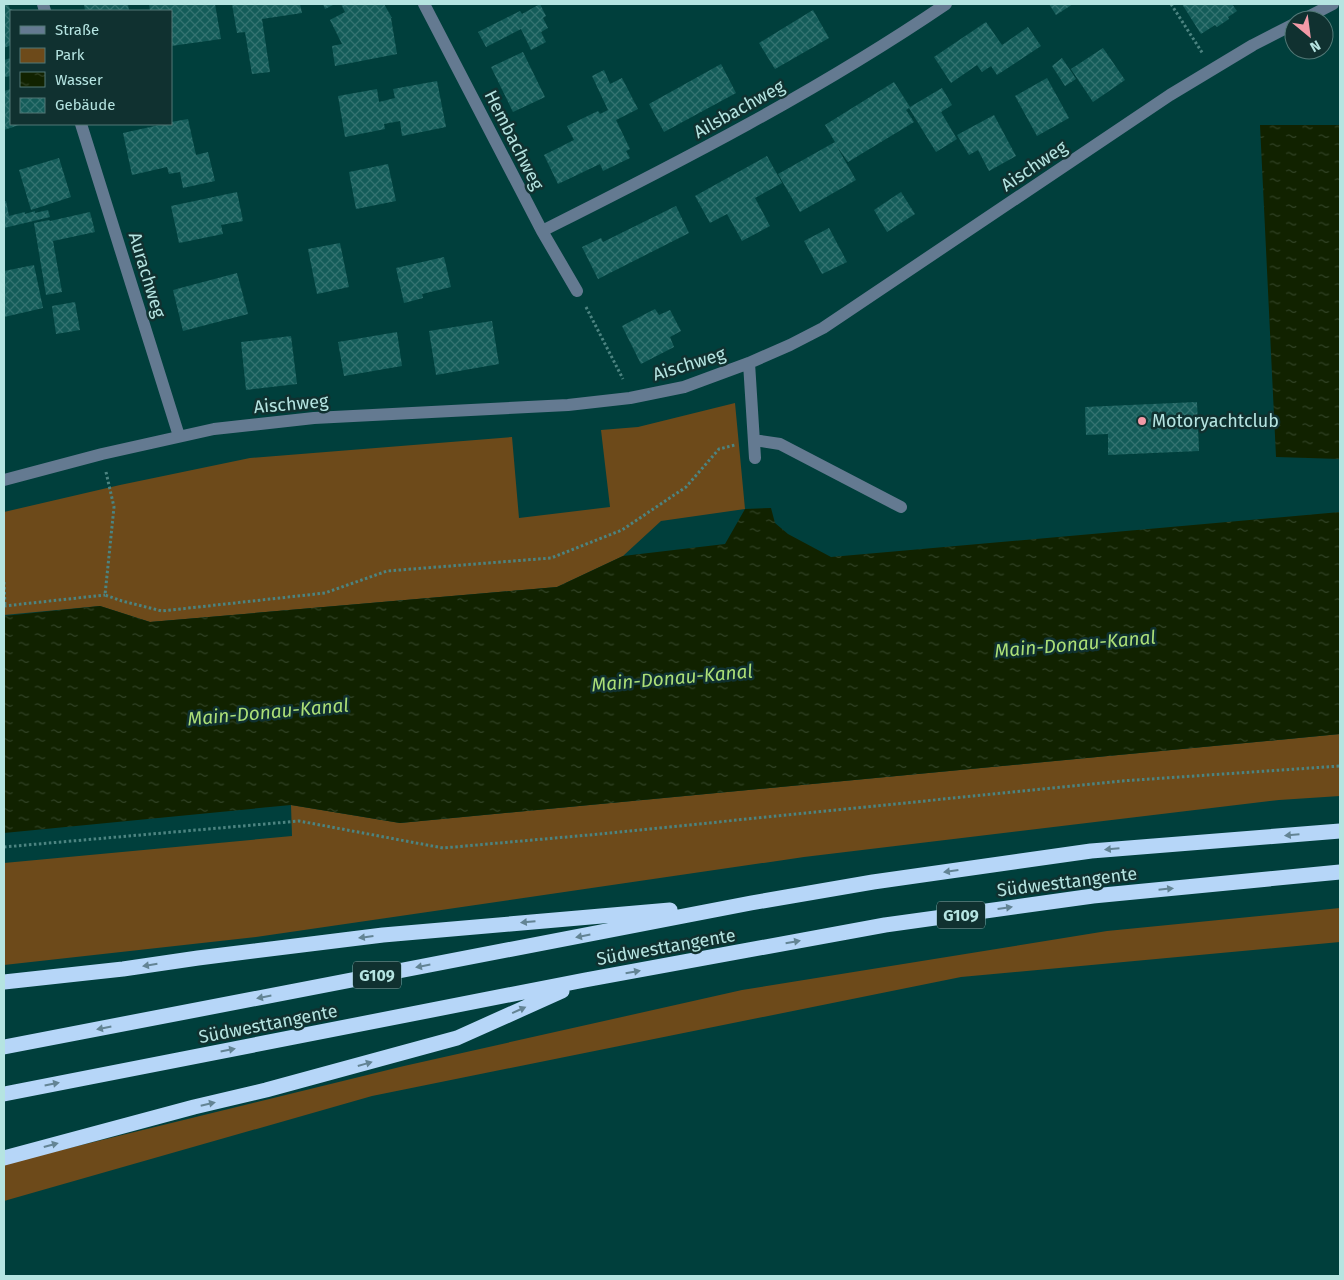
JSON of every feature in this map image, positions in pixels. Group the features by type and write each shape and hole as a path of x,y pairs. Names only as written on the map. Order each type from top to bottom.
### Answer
{"highway":[{"name":"Südwesttangente","path":"4,1047 751,903 873,882 1092,851 1340,830"},
{"name":"Südwesttangente","path":"4,1094 585,980 885,925 1093,896 1340,872"},
{"path":"4,982 122,969 383,935 751,903"},
{"path":"4,1158 457,1038 585,980"}],"street":[{"name":"Hembachweg","path":"424,4 542,231 577,290"},
{"name":"Ailsbachweg","path":"542,231 682,160 767,114 946,4"},
{"path":"1321,10 1333,4"},
{"name":"Aischweg","path":"4,480 102,454 214,430 305,419 568,405 630,398 684,387 749,364 806,337 849,312 1170,94 1252,45 1284,29"},
{"name":"Aurachweg","path":"81,125 179,436"},
{"path":"749,364 755,458"},
{"path":"754,440 780,444 902,507"}],"path":[{"path":"1171,4 1212,69"},
{"path":"577,290 623,377 630,398"},
{"path":"4,582 4,606 105,595 162,611 325,593 387,571 550,558 622,530 686,487 720,449 754,440"},
{"path":"102,454 114,507 105,595"},
{"path":"4,847 298,821 443,848 600,834 1121,781 1340,766"}],"green space":[{"path":"735,403 745,509 661,521 623,556 557,587 150,622 100,606 4,615 4,512 120,485 250,458 512,437 519,518 610,507 601,430 638,427"},
{"path":"1340,734 1340,796 1279,800 804,857 256,937 4,965 4,863 292,836 291,805 400,823"},
{"path":"1340,908 1340,942 961,977 372,1096 4,1201 4,1164 404,1066 742,990 1107,931"}],"water":[{"path":"1260,125 1340,125 1340,459 1276,457"},
{"name":"Main-Donau-Kanal","path":"771,508 775,523 788,534 831,557 1340,512 1340,734 400,823 291,805 4,833 4,616 100,606 150,622 557,587 623,556 725,544 745,509"}],"building":[{"path":"4,4 8,4 12,10 10,10 10,45 4,48"},
{"path":"84,4 128,4 129,10 85,10"},
{"path":"149,4 215,4 221,39 172,46 172,10 150,10"},
{"path":"232,4 300,4 302,13 262,19 270,72 252,74 245,32 237,33"},
{"path":"323,4 335,4 325,9"},
{"path":"341,4 384,4 392,18 397,54 335,66 332,46 342,44 330,20 345,12"},
{"path":"540,4 546,16 543,18 548,28 541,32 546,42 531,50 521,29 486,47 478,32 520,11 522,14"},
{"path":"1049,4 1073,4 1056,15"},
{"path":"1182,4 1232,4 1237,11 1217,27 1215,25 1201,34"},
{"path":"813,10 829,38 775,69 759,43"},
{"path":"986,22 1002,45 1028,27 1041,46 997,75 991,66 982,72 977,65 951,83 934,57"},
{"path":"1103,48 1125,80 1093,102 1071,69"},
{"path":"523,52 545,97 513,112 491,67"},
{"path":"10,58 10,76 4,77 4,60"},
{"path":"1062,58 1076,79 1065,86 1052,66"},
{"path":"721,64 736,93 664,132 649,104"},
{"path":"604,70 610,84 622,78 638,109 616,120 630,149 626,151 630,158 603,171 600,164 558,184 544,155 574,140 567,126 598,111 600,114 608,110 592,76"},
{"path":"1047,78 1069,118 1037,136 1015,96"},
{"path":"437,81 446,127 402,136 400,121 384,124 385,129 345,137 338,96 377,89 379,102 395,98 393,89"},
{"path":"894,82 910,107 942,88 952,105 941,112 957,139 936,152 909,108 906,110 914,122 848,162 836,145 856,180 800,212 778,174 835,142 825,125"},
{"path":"10,89 10,125 19,125 4,130 4,91"},
{"path":"994,115 1016,156 989,171 978,150 969,155 957,135"},
{"path":"188,119 196,155 208,152 215,181 183,188 180,172 169,174 167,167 132,175 123,133 159,125 172,125 172,122"},
{"path":"767,156 782,183 755,198 770,226 742,241 727,214 710,223 695,196"},
{"path":"59,158 71,197 31,210 19,170"},
{"path":"388,164 396,201 356,209 349,172"},
{"path":"237,192 243,221 221,225 223,234 179,243 171,206"},
{"path":"901,192 915,214 887,232 874,210"},
{"path":"4,201 6,201 9,216 25,212 25,214 48,210 50,217 4,228"},
{"path":"676,206 689,233 598,279 582,247 601,238 603,242"},
{"path":"90,212 95,232 53,241 62,292 46,295 34,223"},
{"path":"829,228 847,262 822,274 804,241"},
{"path":"340,243 349,287 317,294 308,249"},
{"path":"444,257 451,287 422,294 423,298 404,303 396,268"},
{"path":"34,265 43,308 4,317 4,271"},
{"path":"237,273 248,314 183,331 173,290"},
{"path":"75,302 80,330 56,334 52,306"},
{"path":"655,309 659,315 670,310 681,331 670,337 674,347 641,364 622,326"},
{"path":"492,321 499,364 436,375 429,331"},
{"path":"397,332 402,366 344,376 338,342"},
{"path":"291,336 297,384 246,390 241,342"},
{"name":"Motoryachtclub","path":"1197,402 1199,451 1108,455 1108,434 1086,435 1085,407"}],"place":[{"name":"Motoryachtclub","path":"1142,421"}]}
